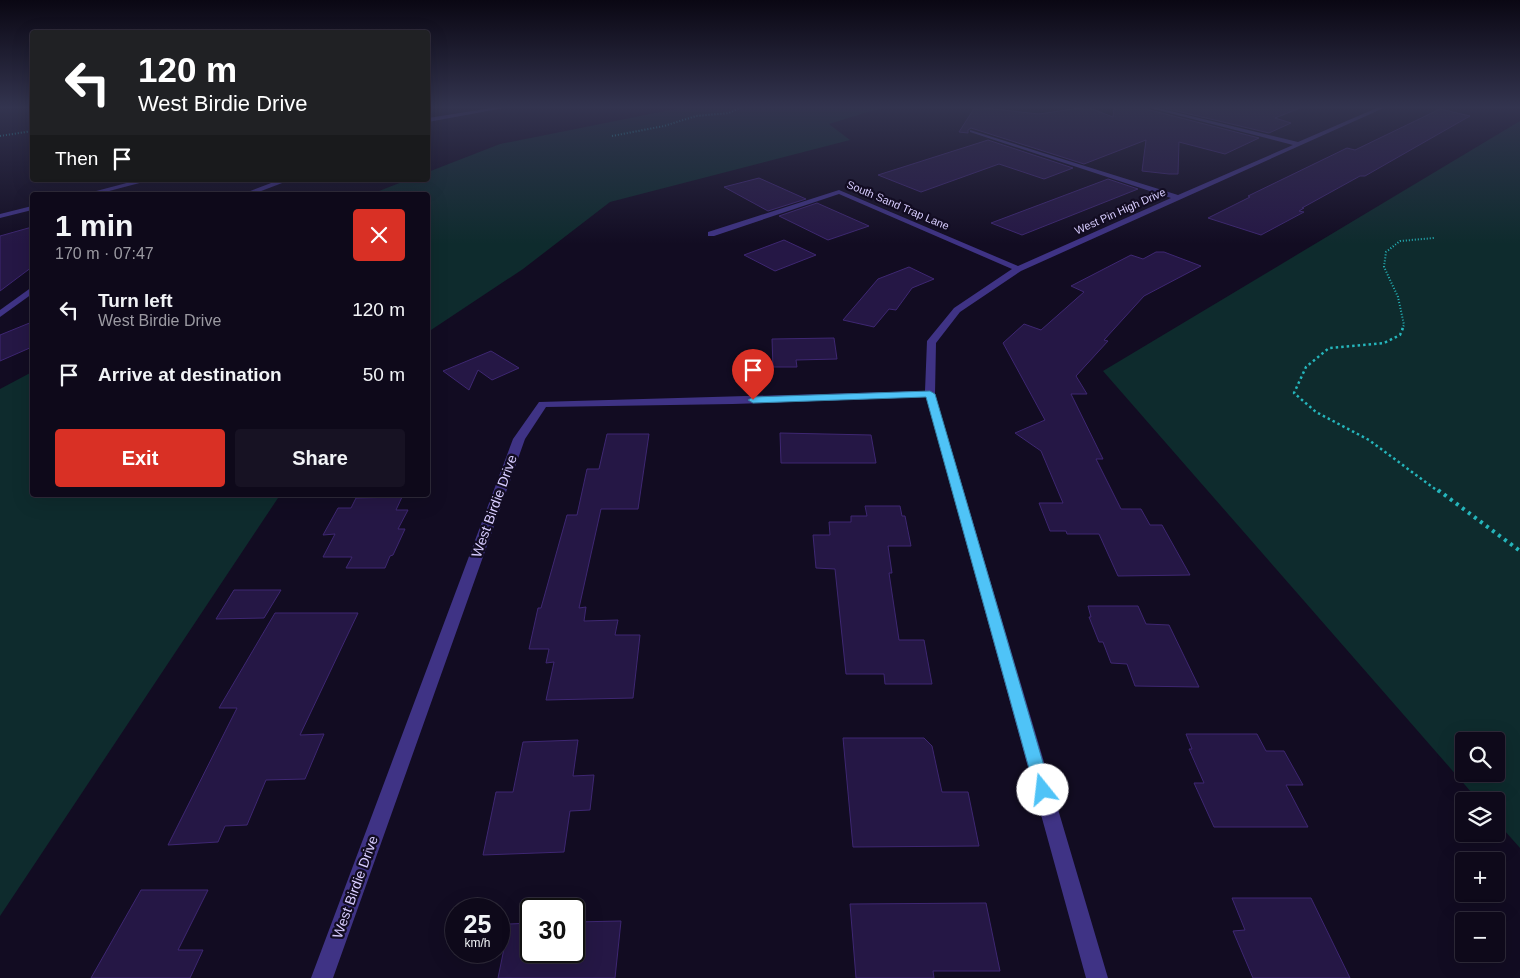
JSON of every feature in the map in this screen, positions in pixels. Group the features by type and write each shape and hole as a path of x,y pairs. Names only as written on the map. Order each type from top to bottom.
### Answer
{"street":[{"path":"1039,153 1178,198"},
{"name":"West Pin High Drive","path":"1097,978 930,394 931,343 957,310 1018,268 1277,153"},
{"path":"98,192 139,182"},
{"path":"252,192 280,182"},
{"name":"South Sand Trap Lane","path":"711,234 839,192 1018,268"},
{"path":"0,216 30,208"},
{"path":"0,314 30,292"},
{"name":"West Birdie Drive","path":"322,978 519,439 543,404 733,401 930,394"}],"path":[{"path":"1434,238 1400,241 1386,252 1384,267 1398,297 1404,325 1400,335 1384,343 1329,348 1306,367 1294,393 1316,412 1369,440 1520,552"}],"green space":[{"path":"478,153 801,153 610,202 523,269 430,331 430,192 377,192 402,182 430,182 430,171"},
{"path":"1467,153 1520,153 1520,848 1505,831 1505,792 1471,792 1462,782 1505,782 1505,732 1455,732 1455,774 1103,371"},
{"path":"30,373 30,497 279,497 0,916 0,389"}],"building":[{"path":"948,153 1026,153 1073,168 1044,179 999,164 921,192 878,175"},
{"path":"1048,153 1113,153 1084,164"},
{"path":"1144,153 1179,153 1178,174 1142,171"},
{"path":"1337,153 1406,153 1302,208 1304,208 1299,211 1304,212 1261,235 1208,218 1250,197 1248,196"},
{"path":"759,178 806,199 768,211 724,187"},
{"path":"1108,179 1138,189 1022,235 991,223"},
{"path":"817,203 869,226 828,240 779,216"},
{"path":"30,228 30,268 0,291 0,236"},
{"path":"784,240 816,255 775,271 744,255"},
{"path":"1156,252 1164,252 1201,266 1144,296 1104,340 1108,341 1076,376 1087,394 1071,394 1103,459 1096,459 1121,509 1141,509 1150,525 1162,525 1190,575 1118,576 1099,534 1067,534 1066,531 1050,531 1039,503 1063,503 1041,451 1015,433 1045,420 1003,343 1024,324 1041,330 1084,292 1071,286 1131,255 1143,259"},
{"path":"909,267 934,279 912,288 896,310 889,309 874,327 843,320 878,279"},
{"path":"30,323 30,348 0,361 0,335"},
{"path":"834,338 837,359 796,360 797,367 773,367 772,339"},
{"path":"491,351 519,368 492,380 478,370 469,390 443,371"},
{"path":"780,433 871,435 876,463 781,463"},
{"path":"607,434 649,434 638,509 601,509 579,608 586,607 584,621 618,620 615,635 640,635 633,698 546,700 554,662 546,663 549,649 529,649 538,608 541,608 567,515 577,515 587,469 599,469"},
{"path":"402,497 396,510 408,510 398,529 405,529 385,568 346,568 352,557 323,557 335,534 323,535 338,508 351,508 356,498"},
{"path":"865,506 900,506 902,516 905,516 911,546 888,546 892,573 889,573 899,640 924,640 932,684 885,684 884,674 846,674 835,569 816,568 813,535 830,535 829,522 851,522 851,516 867,516"},
{"path":"234,590 281,590 264,618 216,619"},
{"path":"1088,606 1138,606 1146,624 1169,625 1199,687 1135,686 1127,664 1111,663 1103,642 1099,642 1089,617 1091,617"},
{"path":"275,613 358,613 300,735 324,734 305,779 266,780 247,825 225,826 218,842 168,845 237,708 219,708"},
{"path":"1186,734 1257,734 1266,751 1284,751 1303,785 1286,785 1308,827 1214,827 1194,783 1204,783 1189,749 1192,749"},
{"path":"843,738 924,738 932,746 942,792 968,792 979,846 853,847"},
{"path":"578,740 573,776 594,775 590,810 570,811 564,852 483,855 496,792 513,792 523,742"},
{"path":"141,890 208,890 178,950 203,950 190,978 91,978"},
{"path":"1232,898 1311,898 1350,978 1253,978 1233,931 1245,930"},
{"path":"986,903 1000,971 933,971 934,978 856,978 850,904"},
{"path":"621,921 615,978 498,978 501,963 510,963 510,924 520,924 520,963 585,963 585,922"}],"route":[{"path":"753,400 930,394 1043,790"}]}
